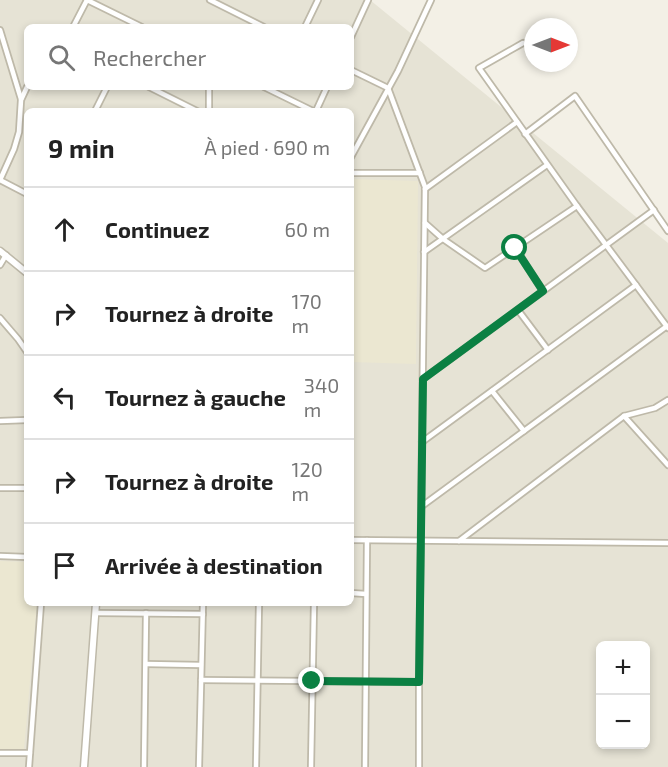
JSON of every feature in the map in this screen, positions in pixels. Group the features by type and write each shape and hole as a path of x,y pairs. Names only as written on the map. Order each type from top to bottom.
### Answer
{"street":[{"path":"75,24 87,0 136,24"},
{"path":"210,0 258,24"},
{"path":"306,24 318,0"},
{"path":"354,30 368,0"},
{"path":"354,151 398,71 431,0"},
{"path":"0,30 21,100"},
{"path":"422,507 667,327 547,165 479,68 524,43"},
{"path":"354,71 388,88 425,189 419,767"},
{"path":"24,192 0,180 14,149 21,100 26,90"},
{"path":"96,108 106,90"},
{"path":"155,90 191,108"},
{"path":"209,90 209,108"},
{"path":"270,90 308,108"},
{"path":"316,108 325,90"},
{"path":"525,134 575,96 668,231"},
{"path":"425,189 517,122"},
{"path":"424,252 547,165"},
{"path":"354,173 420,173"},
{"path":"424,223 485,268 577,206"},
{"path":"423,379 654,210"},
{"path":"515,248 543,291"},
{"path":"0,265 3,253 24,270"},
{"path":"422,442 636,285"},
{"path":"518,309 548,351"},
{"path":"0,318 24,348"},
{"path":"492,391 524,431"},
{"path":"459,541 624,416 656,408 668,400"},
{"path":"624,416 668,465"},
{"path":"0,421 24,420"},
{"path":"0,488 24,488"},
{"path":"354,540 668,543"},
{"path":"365,767 367,540"},
{"path":"0,556 24,557"},
{"path":"354,593 366,594"},
{"path":"29,767 41,606"},
{"path":"84,767 96,606"},
{"path":"199,767 203,606"},
{"path":"256,767 259,606"},
{"path":"311,767 314,606"},
{"path":"96,613 203,614"},
{"path":"144,767 146,613"},
{"path":"146,664 201,665"},
{"path":"201,680 419,682"},
{"path":"0,753 30,753"}],"shaded area":[{"path":"0,0 370,0 668,243 668,767 0,767"},
{"path":"354,179 418,181 416,364 354,362"},
{"path":"0,561 24,562 24,606 37,606 24,749 0,749"}],"route":[{"path":"312,681 419,682 423,379 543,291 515,248"}]}
